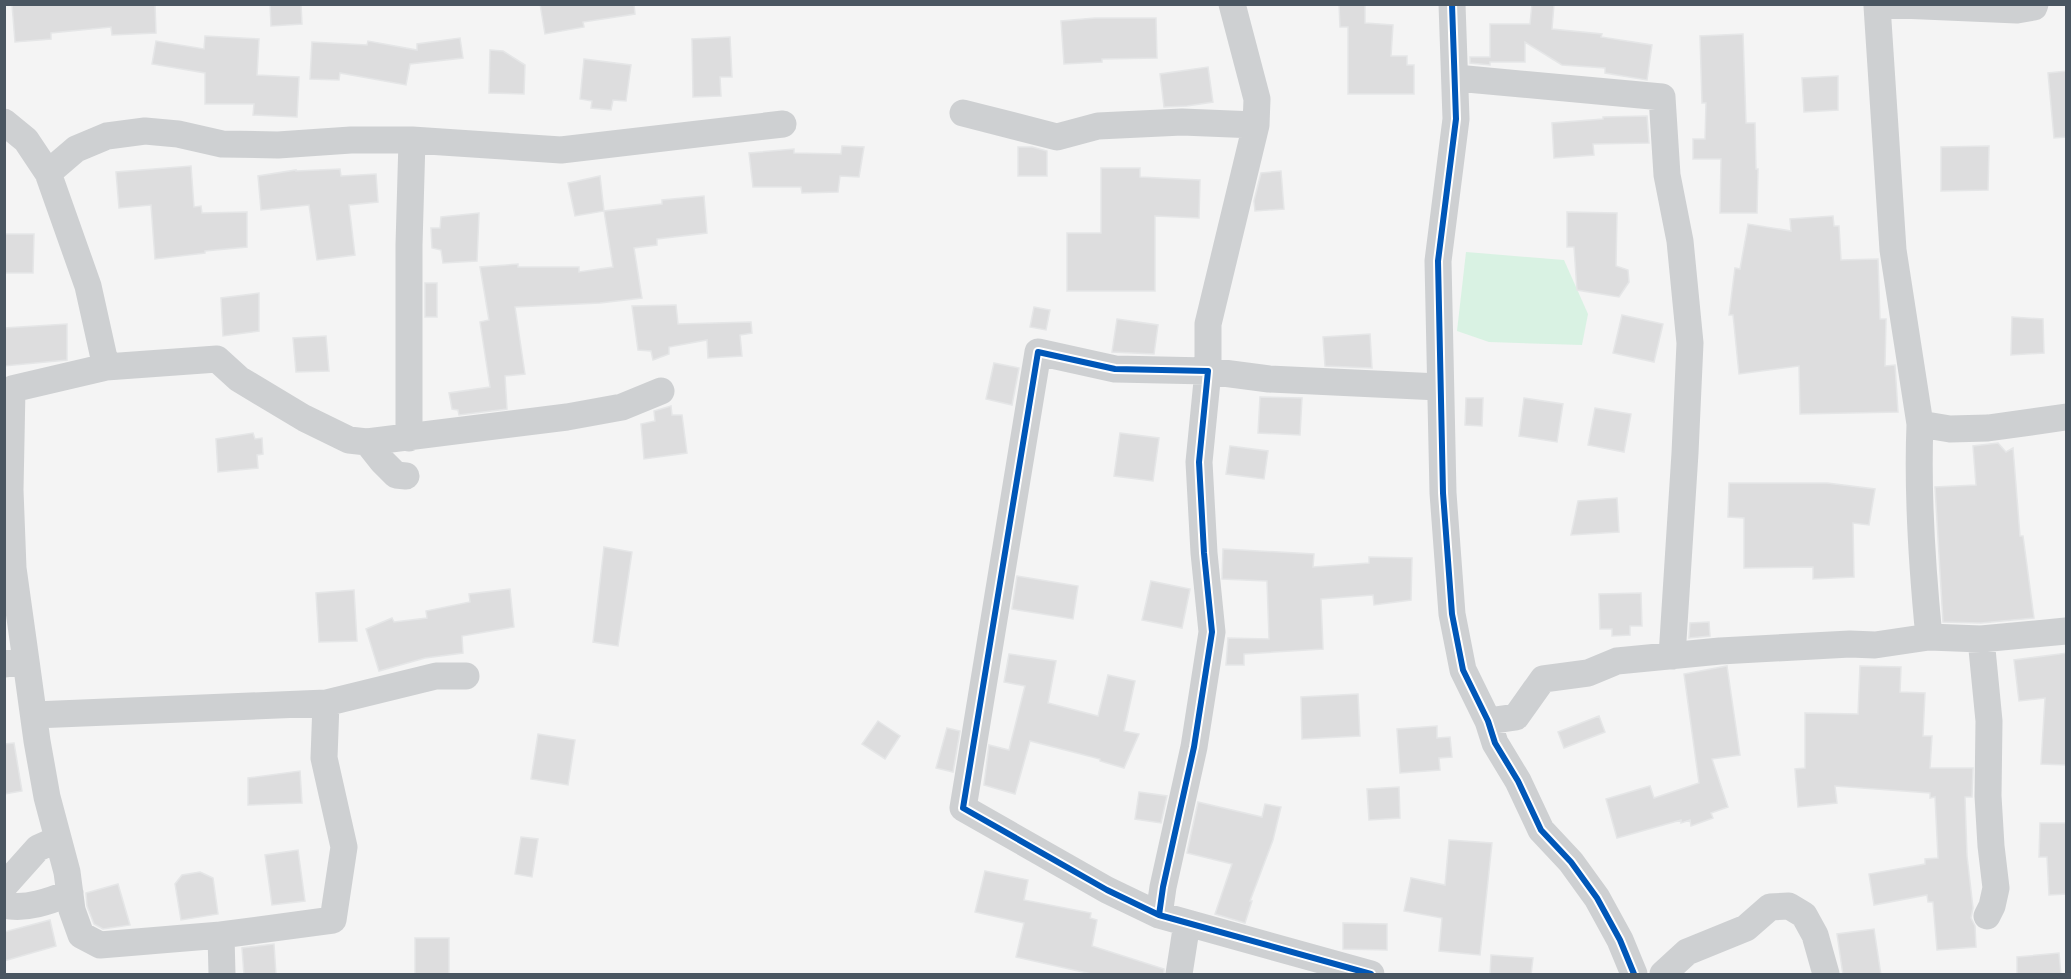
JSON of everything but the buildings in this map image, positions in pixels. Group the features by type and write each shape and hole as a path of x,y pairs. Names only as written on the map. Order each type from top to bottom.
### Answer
{"street":[{"path":"1159,915 1194,747 1212,632 1204,553 1199,462 1208,371 1208,324 1256,125 1257,99 1232,4"},
{"path":"1452,4 1456,118 1438,261 1443,493 1452,614 1463,670 1488,721 1495,743 1518,781 1541,830 1571,862 1597,898 1620,940 1634,975"},
{"path":"1929,637 1921,555 1920,424 1893,250 1877,5 2017,10 2034,8 2035,4"},
{"path":"1456,78 1662,97 1667,176 1680,241 1690,343 1672,656"},
{"path":"963,113 1057,137 1098,126 1182,122 1256,125"},
{"path":"4,122 26,140 48,173 88,286 106,368"},
{"path":"48,173 76,149 107,136 146,131 178,134 222,144 278,145 351,140 412,140 561,150 783,124"},
{"path":"409,438 409,245 412,140"},
{"path":"1371,975 1159,915 1107,890 963,808 1038,352 1115,369 1208,371 1269,379 1439,387"},
{"path":"326,703 324,758 344,847 333,920 221,934 100,945 81,935 72,910 67,872 47,797 34,716 15,662 8,389 106,368 217,359 239,379 304,418 349,440 367,441 409,438 578,415 622,407 661,391"},
{"path":"1920,424 1950,429 1988,428 2067,417"},
{"path":"367,441 396,475 406,476"},
{"path":"1488,721 1516,717 1543,679 1588,673 1617,661 1839,645 1875,645 1929,637 1981,639 2067,631"},
{"path":"1981,639 1989,721 1988,796 1996,888 1987,916"},
{"path":"34,716 326,703 436,676 466,676"},
{"path":"4,886 38,848 58,839"},
{"path":"4,905 35,904 70,893"},
{"path":"1663,975 1687,952 1746,927 1770,907 1789,906 1804,915 1815,935 1826,975"},
{"path":"1179,975 1186,923"},
{"path":"221,934 222,975"}],"green space":[{"path":"1466,252 1564,260 1588,314 1582,345 1489,342 1457,331"}],"cycle path":[{"path":"1452,4 1456,119 1438,261 1443,493 1452,614 1463,670 1488,721 1495,743 1518,781 1541,830 1571,862 1597,898 1620,940 1634,974"},
{"path":"1159,915 1194,747 1212,632 1204,553 1199,462 1208,371 1115,369 1038,352 963,808 1107,890 1159,915 1371,974"}]}
